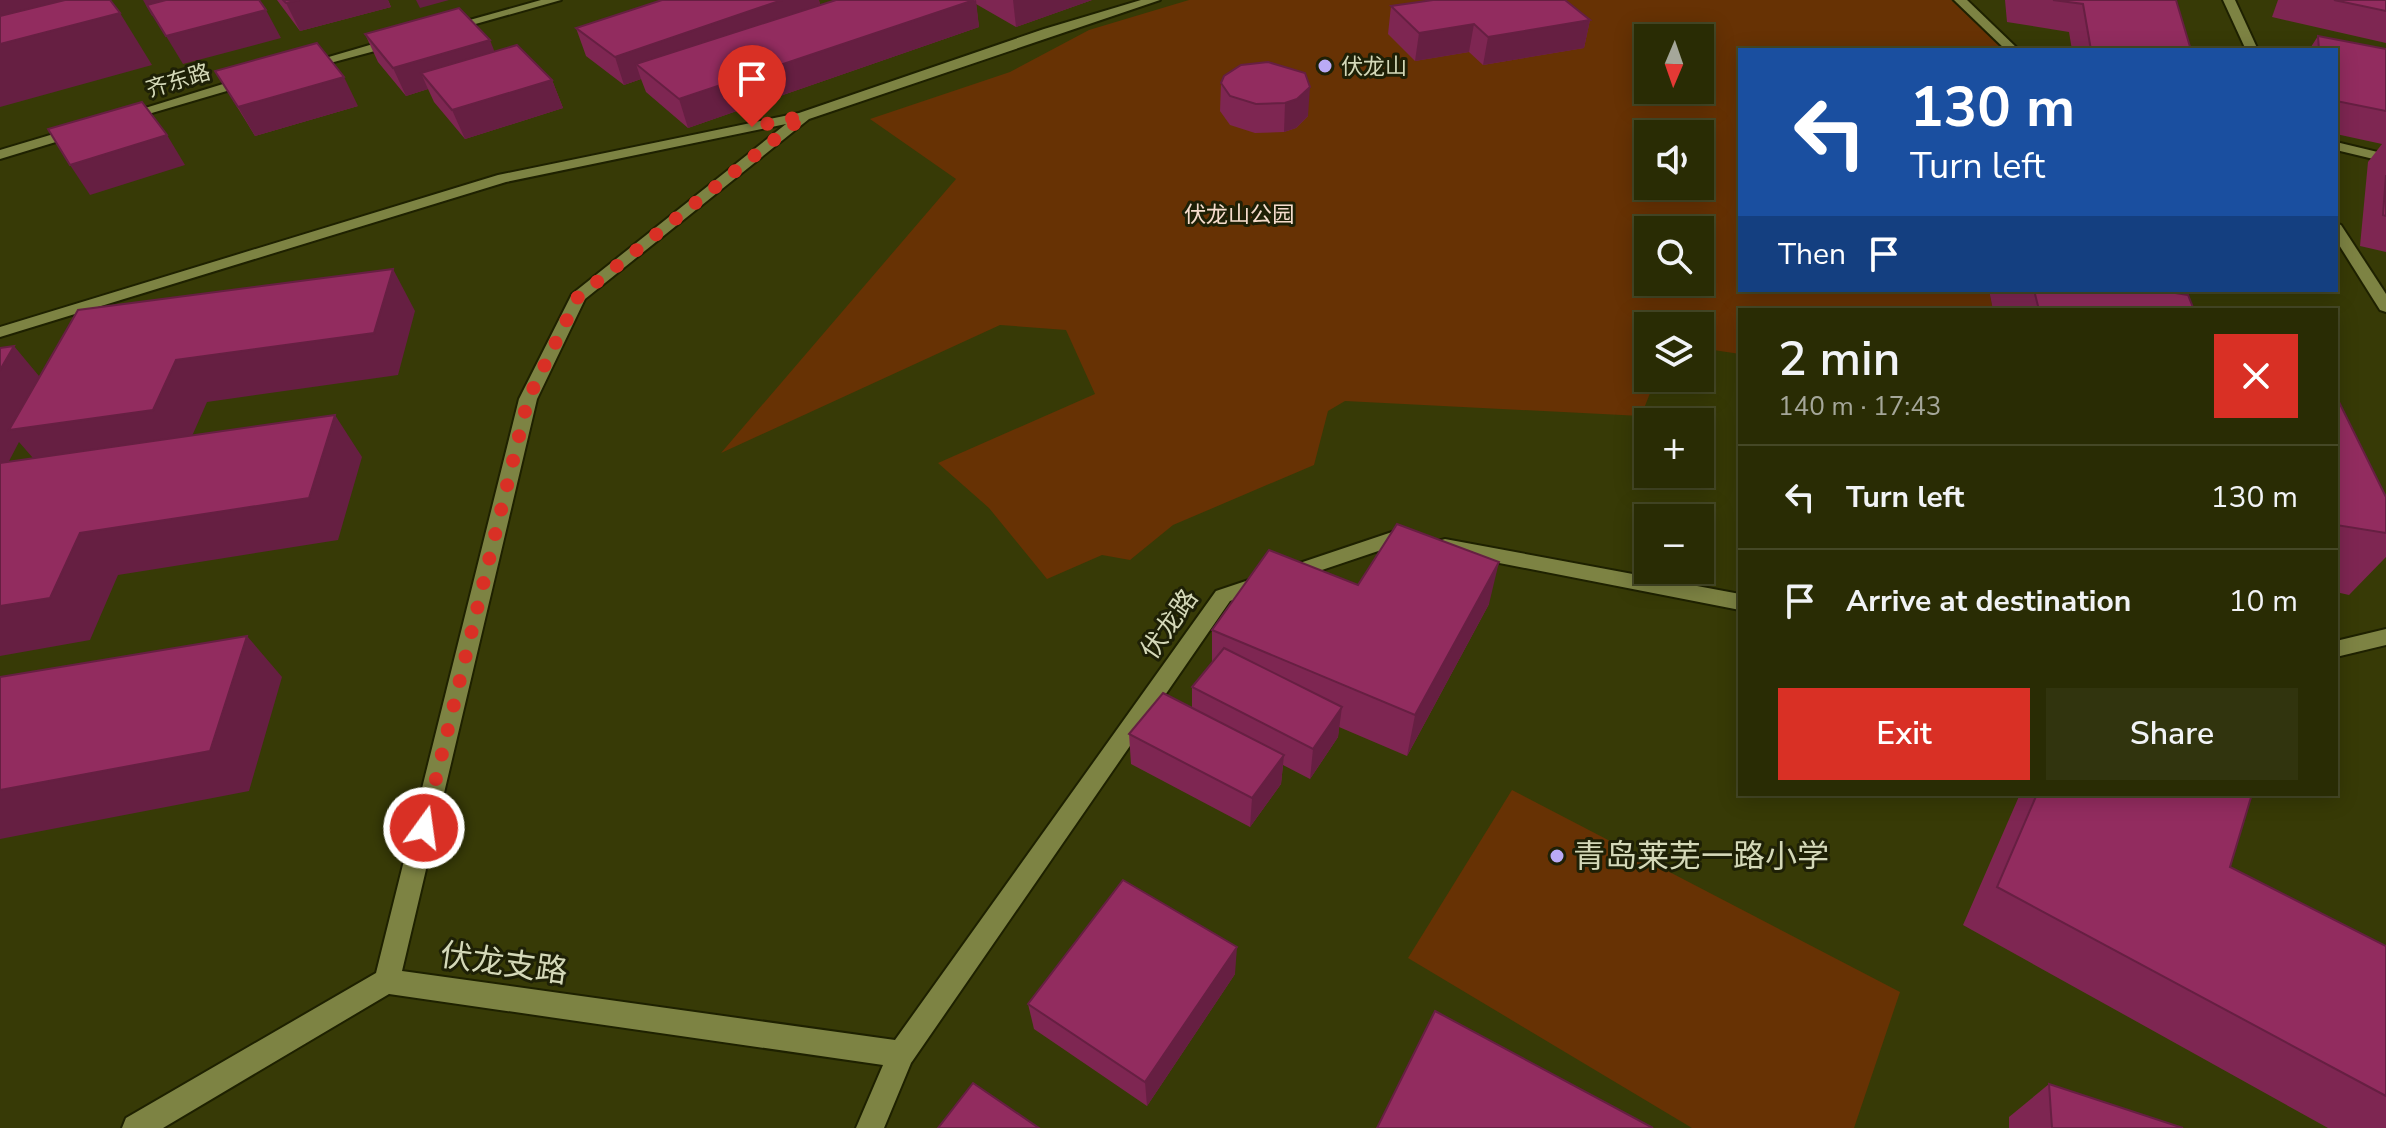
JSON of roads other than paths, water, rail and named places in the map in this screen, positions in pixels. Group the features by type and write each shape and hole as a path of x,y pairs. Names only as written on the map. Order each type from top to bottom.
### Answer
{"street":[{"path":"438,31 555,0"},
{"path":"0,332 503,178 804,116 1048,32 1154,0"},
{"path":"1960,0 2011,48"},
{"path":"2229,0 2251,48"},
{"path":"289,69 408,38"},
{"name":"齐东路","path":"115,120 260,77"},
{"path":"136,1128 387,981 528,399 578,297 804,116"},
{"path":"0,155 86,128"},
{"path":"2338,146 2386,158"},
{"path":"2341,242 2386,307"},
{"name":"伏龙路","path":"870,1128 901,1054 1223,596 1398,537 1738,602"},
{"path":"2338,649 2386,637"},
{"name":"伏龙支路","path":"387,981 901,1054"}],"place":[{"name":"伏龙山","path":"1325,66"},
{"name":"青岛莱芜一路小学","path":"1557,856"}],"park label":[{"name":"伏龙山公园","path":"1239,214"}]}
